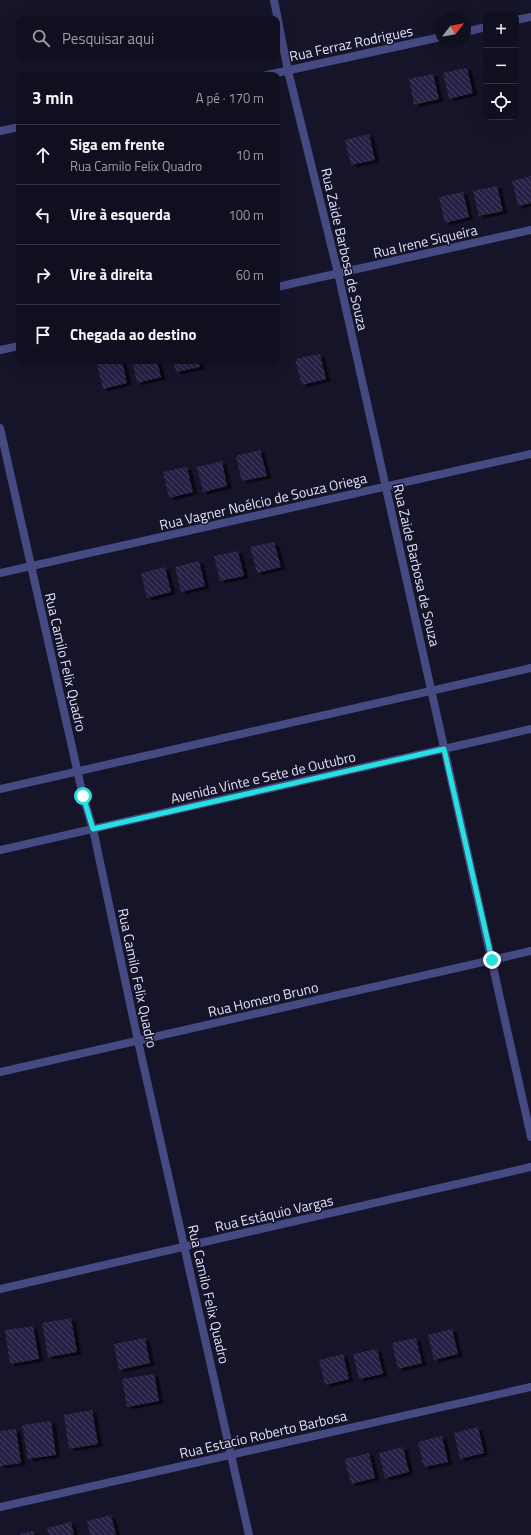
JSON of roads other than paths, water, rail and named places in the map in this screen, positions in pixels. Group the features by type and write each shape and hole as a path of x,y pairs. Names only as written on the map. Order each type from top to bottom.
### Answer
{"street":[{"name":"Rua Zaide Barbosa de Souza","path":"274,0 277,16"},
{"path":"519,19 531,17"},
{"path":"471,31 483,28"},
{"name":"Rua Zaide Barbosa de Souza","path":"280,30 288,70 338,274 531,1137"},
{"name":"Rua Ferraz Rodrigues","path":"280,72 435,38"},
{"path":"0,131 16,128"},
{"name":"Rua Irene Siqueira","path":"280,286 531,230"},
{"path":"0,350 16,347"},
{"name":"Rua Camilo Felix Quadro","path":"0,428 77,772 93,829 138,1040 249,1535"},
{"name":"Rua Vagner Noélcio de Souza Oriega","path":"0,573 531,454"},
{"path":"0,789 531,668"},
{"name":"Avenida Vinte e Sete de Outubro","path":"0,850 531,729"},
{"name":"Rua Homero Bruno","path":"0,1072 531,951"},
{"name":"Rua Estáquio Vargas","path":"0,1289 531,1167"},
{"name":"Rua Estacio Roberto Barbosa","path":"0,1507 531,1386"}]}
